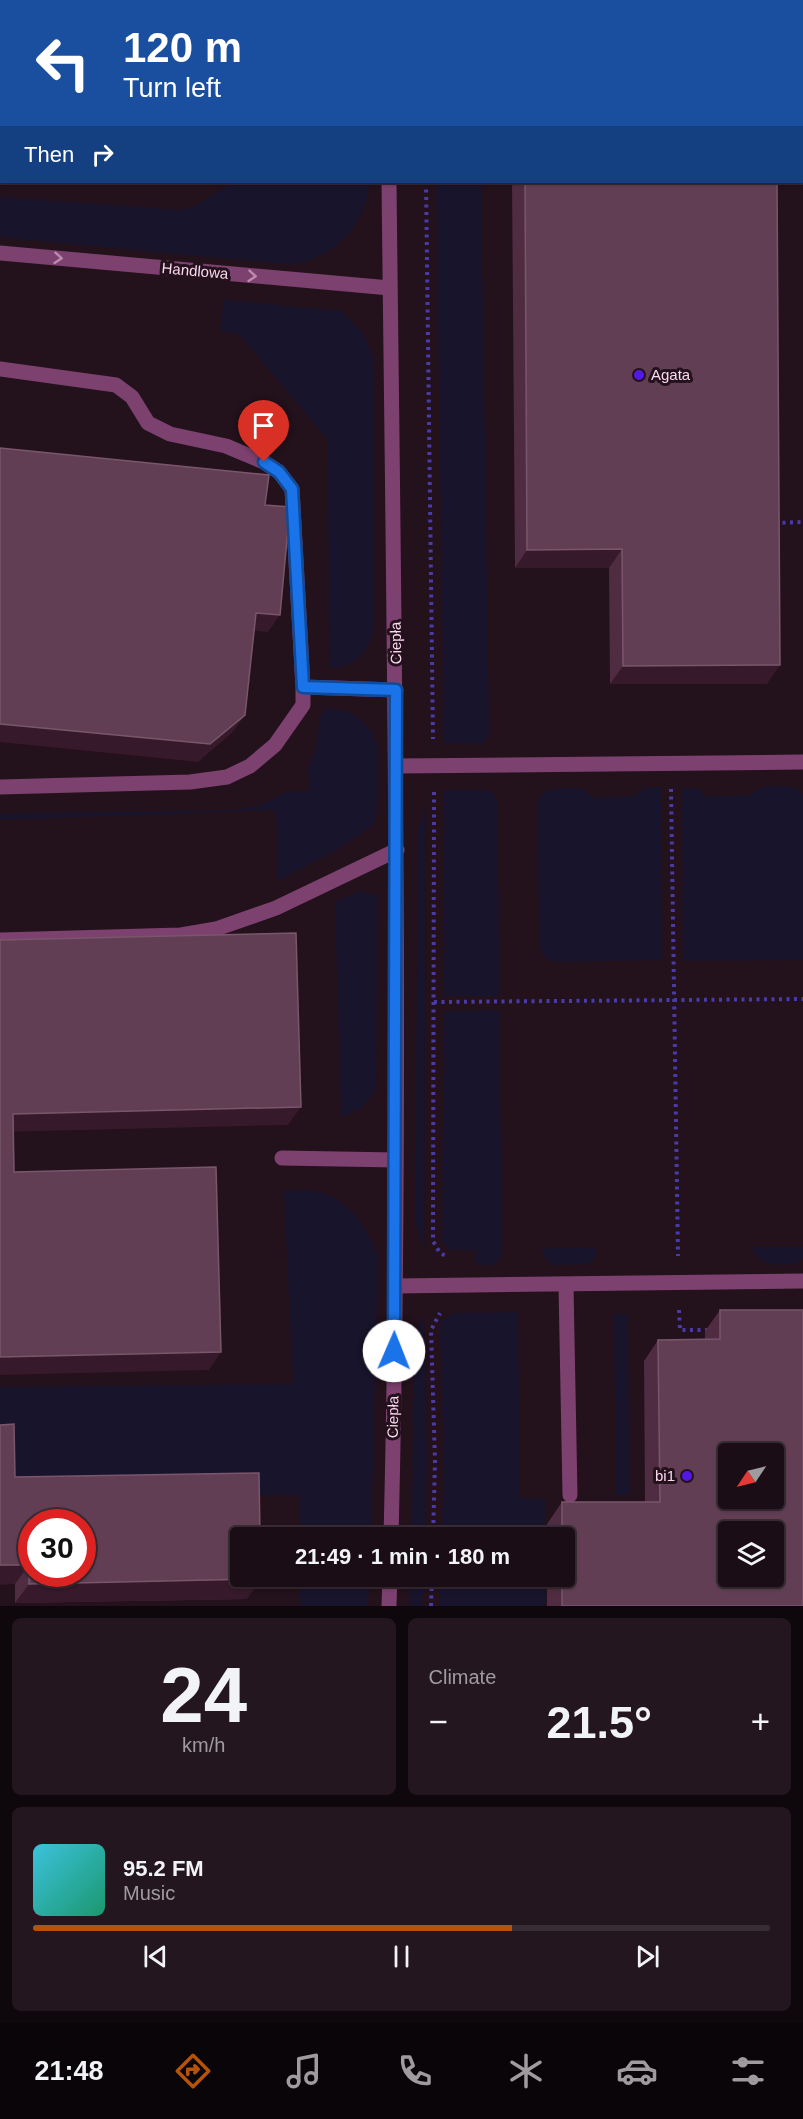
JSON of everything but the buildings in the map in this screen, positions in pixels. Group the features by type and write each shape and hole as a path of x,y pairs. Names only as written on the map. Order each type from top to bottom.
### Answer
{"street":[{"name":"Ciepła","path":"389,183 397,850 391,1527"},
{"name":"Handlowa","path":"0,253 390,288"},
{"path":"0,369 116,386 132,397 148,423 170,434 226,446 279,472 292,489 303,687 303,705 274,745 250,766 227,777 190,782 0,787"},
{"path":"303,687 396,690"},
{"path":"396,766 803,762"},
{"path":"0,940 181,934 216,929 276,908 397,850"},
{"path":"282,1158 396,1160"},
{"path":"395,1286 454,1283 566,1285 803,1281"},
{"path":"566,1285 570,1495"},
{"path":"389,1606 390,1587"}],"path":[{"path":"426,183 434,765 433,1241 440,1253 453,1258 454,1283 454,1305 437,1315 431,1330 435,1461 433,1527"},
{"path":"773,511 773,523 803,522"},
{"path":"670,764 680,1330 713,1330"},
{"path":"434,1002 803,999"},
{"path":"430,1606 431,1587"}],"shaded area":[{"path":"233,183 369,183 363,210 348,234 327,252 297,264 0,237 0,197 180,210 193,207"},
{"path":"436,183 481,183 489,734 483,744 444,743"},
{"path":"224,300 341,311 363,333 373,357 373,632 363,653 345,665 329,668 328,440 239,334 220,331"},
{"path":"324,709 341,710 356,716 368,727 376,742 378,769 376,823 335,851 278,881 276,810 0,820 0,814 234,810 260,806 286,792 309,791 308,768 316,748 320,717"},
{"path":"661,787 661,960 558,962 547,959 539,943 538,801 546,792 557,788 582,788 594,798 634,796 645,788"},
{"path":"762,787 790,787 803,794 803,960 683,961 682,788 697,788 707,797 750,795"},
{"path":"490,790 498,801 499,996 444,996 443,791"},
{"path":"426,803 424,1250 415,1222 418,831"},
{"path":"360,891 377,895 376,1089 361,1109 341,1118 335,902"},
{"path":"499,1010 502,1253 498,1262 492,1265 476,1265 475,1250 450,1250 442,1241 444,1011"},
{"path":"305,1190 329,1196 348,1208 368,1234 378,1255 371,1527 300,1527 300,1495 5,1497 0,1438 0,1387 293,1384 284,1191"},
{"path":"752,1247 803,1247 803,1259 789,1264 774,1264 760,1259"},
{"path":"542,1248 597,1248 594,1259 588,1264 553,1265 544,1257"},
{"path":"518,1312 520,1498 546,1499 546,1527 442,1527 444,1461 440,1322 454,1313"},
{"path":"424,1314 427,1461 425,1527 412,1527 414,1340"},
{"path":"614,1314 628,1314 629,1495 616,1495"},
{"path":"300,1587 369,1587 368,1606 300,1606"},
{"path":"410,1587 423,1587 422,1606 409,1606"},
{"path":"440,1587 546,1587 546,1606 439,1606"}],"place":[{"name":"Agata","path":"639,375"},
{"name":"bi1","path":"687,1476"}],"route":[{"path":"264,462 279,472 292,489 303,687 396,690 397,1041 394,1351"}]}
